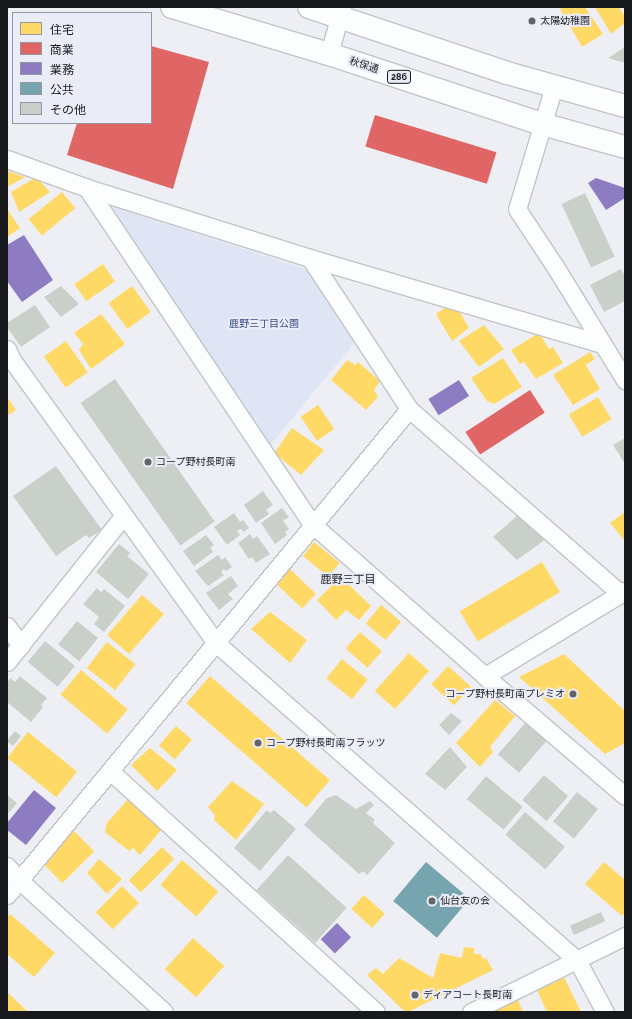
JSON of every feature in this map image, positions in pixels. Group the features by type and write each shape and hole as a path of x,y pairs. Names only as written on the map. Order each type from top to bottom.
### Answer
{"highway":[{"name":"秋保通","path":"172,7 329,54 542,124 625,147"},
{"path":"309,7 341,12 507,73 625,106"}],"street":[{"path":"329,54 341,12"},
{"path":"554,86 517,209 625,380"},
{"path":"7,159 87,188 310,258 603,344"},
{"path":"87,188 312,524 485,676 621,787"},
{"path":"310,258 409,409 623,592 485,676"},
{"path":"7,349 12,360 216,643 577,960 605,1012"},
{"path":"7,895 216,643 312,524 409,409"},
{"path":"7,662 123,516"},
{"path":"7,626 21,644"},
{"path":"110,771 376,1012"},
{"path":"7,866 19,880 164,1012"},
{"path":"471,1012 625,936"}],"green space":[{"name":"鹿野三丁目公園","path":"114,207 306,269 354,343 268,448 113,215"}],"building: 住宅":[{"path":"565,7 585,7 603,34 582,47 560,9"},
{"path":"595,7 619,7 625,17 625,23 611,34"},
{"path":"7,171 25,177 7,187"},
{"path":"36,177 50,192 19,212 11,192"},
{"path":"62,192 75,208 42,235 29,219"},
{"path":"7,209 20,228 7,237"},
{"path":"103,264 115,281 86,301 74,284"},
{"path":"132,286 151,312 127,329 109,303"},
{"path":"449,305 458,309 469,328 452,341 436,314"},
{"path":"101,314 125,344 91,369 79,350 83,344 74,333"},
{"path":"484,325 504,349 479,367 459,341"},
{"path":"539,333 549,349 553,347 563,363 536,379 524,362 520,364 511,350"},
{"path":"66,341 88,372 66,388 44,356"},
{"path":"590,352 595,359 586,365 600,389 573,405 553,375"},
{"path":"503,358 522,387 494,404 487,401 471,378"},
{"path":"347,360 355,365 358,362 380,381 374,390 378,397 366,410 331,380"},
{"path":"7,397 16,410 7,416"},
{"path":"598,397 611,419 582,437 569,415"},
{"path":"318,405 334,429 317,441 301,417"},
{"path":"292,428 324,450 301,475 274,453"},
{"path":"625,512 625,541 610,523"},
{"path":"314,542 340,563 328,577 303,556"},
{"path":"542,562 560,592 478,641 460,611"},
{"path":"290,569 316,594 302,608 276,583"},
{"path":"341,577 371,606 359,620 346,610 336,620 317,600"},
{"path":"142,595 164,614 129,654 107,635"},
{"path":"381,605 401,622 385,640 366,623"},
{"path":"270,612 307,640 290,663 251,629"},
{"path":"360,632 382,651 367,668 346,649"},
{"path":"107,642 135,664 115,690 87,668"},
{"path":"409,653 429,671 395,709 375,691"},
{"name":"コープ野村長町南プレミオ","path":"564,654 625,711 625,743 605,754 519,677"},
{"path":"342,659 368,680 352,699 326,678"},
{"path":"448,666 471,687 454,705 431,685"},
{"path":"81,670 128,709 107,734 60,695"},
{"name":"コープ野村長町南フラッツ","path":"210,676 330,780 306,807 186,703"},
{"path":"495,700 515,716 490,747 493,752 480,767 456,743"},
{"path":"176,726 192,740 175,759 159,746"},
{"path":"28,732 77,772 56,797 7,758"},
{"path":"150,748 177,770 157,791 131,765"},
{"path":"232,781 264,804 236,840 214,820 215,815 208,807"},
{"path":"129,798 161,830 140,855 133,848 129,851 105,832 107,823"},
{"path":"73,830 94,851 62,883 41,862"},
{"path":"162,847 174,859 141,892 129,880"},
{"path":"99,859 122,879 107,894 87,873"},
{"path":"182,860 218,891 197,916 160,885"},
{"path":"604,862 625,880 625,912 622,916 585,884"},
{"path":"122,886 139,903 113,929 96,912"},
{"path":"364,895 385,914 372,928 351,909"},
{"path":"10,914 55,953 34,977 7,954 7,918"},
{"path":"193,938 224,966 196,997 165,969"},
{"name":"ディアコート長町南","path":"464,947 474,948 474,954 481,954 483,959 486,958 493,970 408,1012 405,1012 367,975 376,968 383,974 399,958 433,978 440,953 462,958"},
{"path":"564,977 581,1012 547,1012 537,990"},
{"path":"7,992 28,1012 7,1012"},
{"path":"516,996 523,1012 481,1012"}],"building: 商業":[{"path":"152,46 209,62 173,189 67,155 77,124 152,124"},
{"path":"375,115 496,152 487,184 365,147"},
{"path":"530,390 545,413 480,455 465,432"}],"building: 業務":[{"path":"596,178 625,188 625,198 606,210 588,183"},
{"path":"24,235 53,280 22,302 7,281 7,245"},
{"path":"459,380 469,396 439,415 428,399"},
{"path":"34,790 56,808 26,845 7,830 7,823"},
{"path":"337,923 351,937 335,953 321,939"}],"building: 公共":[{"path":"426,862 470,899 437,938 393,901"}],"building: その他":[{"path":"625,47 625,63 608,58"},
{"path":"585,193 615,256 591,267 561,204"},
{"path":"621,269 625,276 625,301 604,312 590,285"},
{"path":"61,286 79,304 61,317 44,297"},
{"path":"35,305 50,327 21,347 7,327 7,323"},
{"name":"コープ野村長町南","path":"115,379 215,522 180,546 81,403"},
{"path":"625,438 625,464 613,445"},
{"path":"56,466 102,530 89,538 86,535 56,556 13,496"},
{"path":"263,491 273,505 266,510 269,514 256,523 244,505"},
{"path":"282,508 289,517 283,521 289,529 285,532 287,535 275,544 261,523"},
{"path":"234,513 240,522 243,520 249,528 243,532 241,529 237,531 240,535 227,545 214,527"},
{"path":"518,515 546,539 517,560 493,537"},
{"path":"250,534 253,539 257,536 270,554 256,563 252,557 249,559 238,543"},
{"path":"206,535 214,545 210,548 213,552 194,566 183,551"},
{"path":"119,544 130,553 127,556 149,574 128,599 96,572"},
{"path":"218,555 222,560 225,557 232,567 226,571 224,569 221,572 224,575 208,586 195,571"},
{"path":"231,576 238,586 228,594 233,599 219,610 206,593"},
{"path":"97,588 101,592 104,589 125,606 104,632 94,624 99,617 83,604"},
{"path":"77,621 98,638 79,661 58,644"},
{"path":"45,641 75,666 58,687 28,662"},
{"path":"20,676 47,698 41,705 43,707 31,722 7,702 7,683 10,678 15,682"},
{"path":"451,713 462,721 449,735 439,725"},
{"path":"526,722 547,740 519,773 498,754"},
{"path":"15,731 21,736 13,746 7,741"},
{"path":"450,747 467,767 445,790 425,774"},
{"path":"544,775 568,796 547,821 522,800"},
{"path":"486,776 523,807 503,830 467,799"},
{"path":"577,792 598,809 574,839 553,822"},
{"path":"7,795 17,803 7,815"},
{"path":"336,795 356,809 370,801 374,805 366,813 375,820 373,823 395,843 367,875 363,871 359,874 304,825 327,798"},
{"path":"267,810 270,813 274,810 296,829 260,871 234,848"},
{"path":"525,812 565,847 545,869 505,835"},
{"path":"288,855 347,908 315,943 257,890"},
{"path":"601,912 605,921 574,935 570,926"}],"place":[{"name":"太陽幼稚園","path":"532,21"},
{"name":"コープ野村長町南","path":"148,462"},
{"name":"コープ野村長町南プレミオ","path":"573,694"},
{"name":"コープ野村長町南フラッツ","path":"258,743"},
{"name":"仙台友の会","path":"432,901"},
{"name":"ディアコート長町南","path":"415,995"}],"district":[{"name":"鹿野三丁目","path":"348,580"}]}
